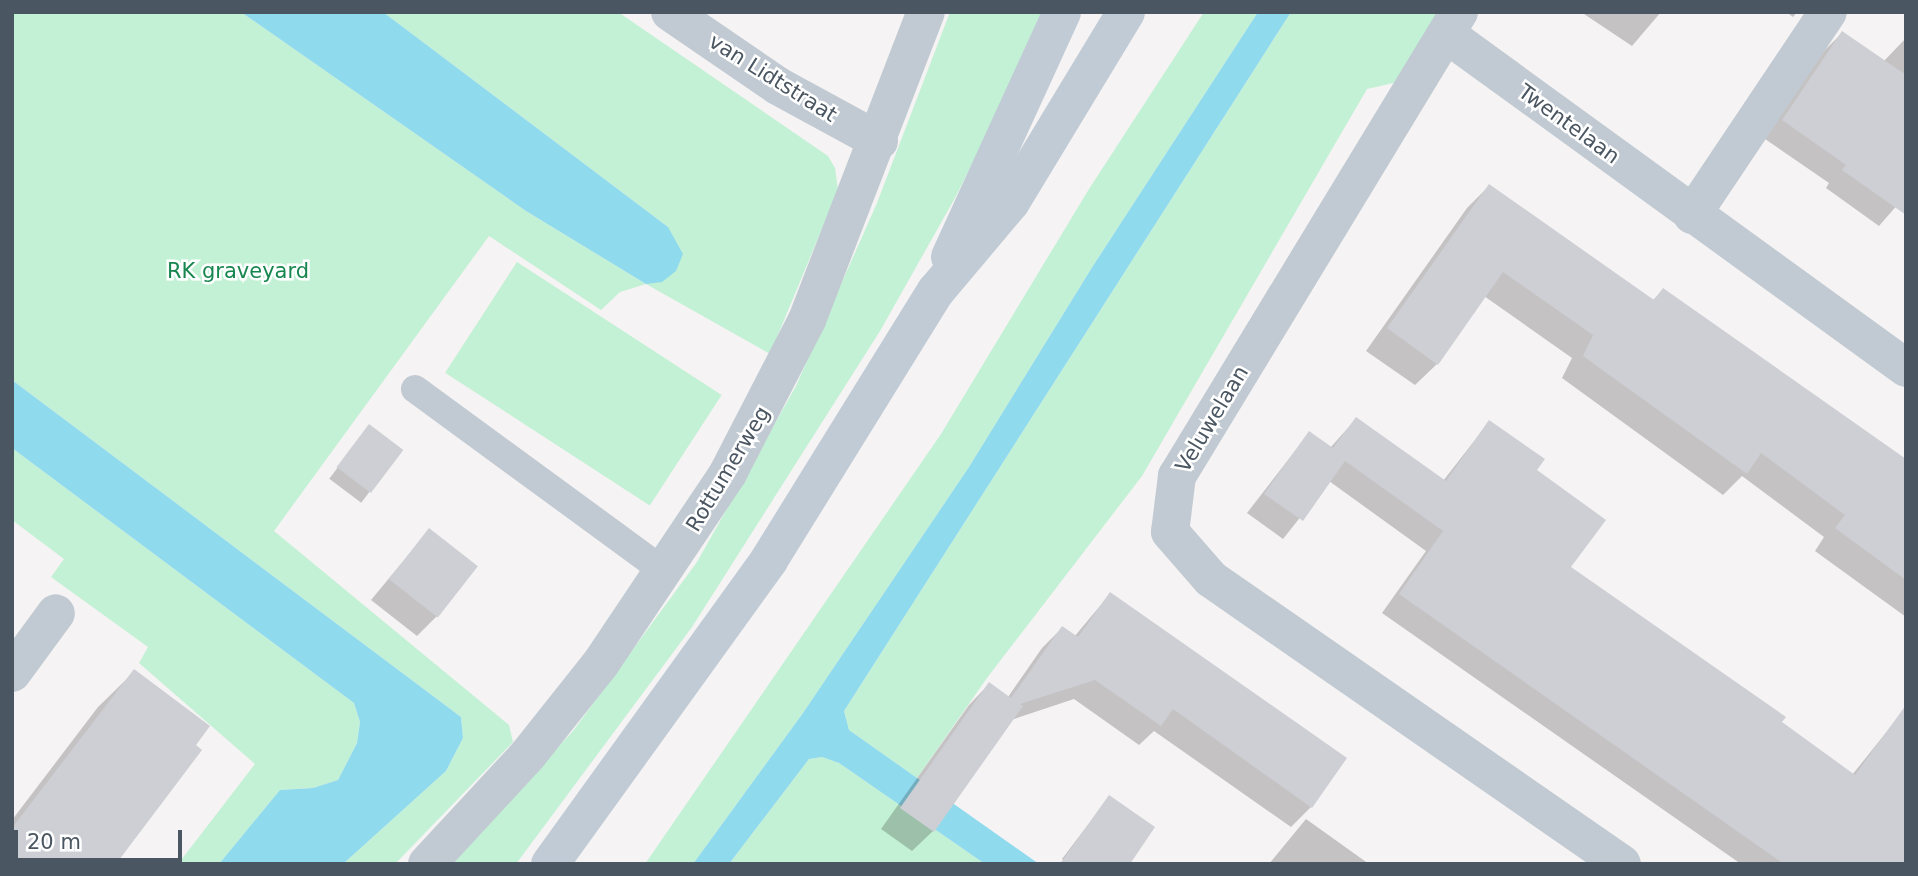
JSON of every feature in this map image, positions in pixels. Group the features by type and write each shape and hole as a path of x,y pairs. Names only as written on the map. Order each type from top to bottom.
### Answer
{"main road":[{"path":"936,291 978,187 1062,12"},
{"path":"550,864 769,560 936,291 1011,202 1126,12"}],"street":[{"name":"van Lidtstraat","path":"670,12 778,86 878,141"},
{"name":"Rottumerweg","path":"427,864 527,756 666,573 728,473 787,365 878,141 926,12"},
{"path":"1692,215 1828,12"},
{"name":"Twentelaan","path":"1453,23 1692,215 1906,368"},
{"name":"Veluwelaan","path":"1453,23 1177,476 1170,532 1210,579 1622,864"},
{"path":"12,673 57,613"}],"lane":[{"path":"415,389 666,573"}],"green space":[{"name":"RK graveyard","path":"12,12 241,12 526,211 646,284 620,292 601,310 489,236 274,531 509,725 513,742 395,864 343,864 446,771 463,738 461,717 12,380"},
{"path":"383,12 618,12 828,156 835,168 838,190 770,354 646,284 668,227"},
{"path":"950,12 1048,12 955,198 880,331 692,627 516,864 450,864 573,731 697,562 796,386 877,203"},
{"path":"1204,12 1258,12 1091,269 969,467 803,713 693,864 645,864 941,434 1089,189"},
{"path":"1291,12 1440,12 1398,82 1367,89 1142,476 987,678 917,778 849,730 844,711"},
{"path":"517,262 722,395 650,506 445,373"},
{"path":"12,448 354,703 360,722 357,743 338,780 313,788 280,790 219,864 178,864 255,764 139,663 148,647 51,577 64,559 12,520"},
{"path":"822,757 839,763 985,864 729,864 809,759"}],"water":[{"path":"241,12 383,12 668,227 683,254 676,271 662,282 646,284 526,211"},
{"path":"1258,12 1291,12 844,711 849,730 1039,864 985,864 839,763 822,757 809,759 729,864 693,864 803,713 969,467 1091,269"},
{"path":"12,380 461,717 463,738 446,771 343,864 219,864 280,790 313,788 338,780 357,743 360,722 354,703 12,448"}],"building":[{"path":"1842,31 1906,75 1906,215 1842,170 1846,165 1782,120"},
{"path":"1489,184 1654,300 1663,288 1906,459 1906,580 1835,528 1845,515 1761,453 1747,474 1583,356 1593,335 1503,272 1438,365 1387,328"},
{"path":"1356,417 1446,481 1489,420 1545,459 1537,470 1606,520 1571,567 1786,717 1782,722 1855,775 1906,705 1906,864 1784,864 1399,594 1443,531 1345,461 1303,521 1264,494 1309,431 1333,448"},
{"path":"369,424 403,450 371,493 337,467"},
{"path":"429,528 478,566 438,617 389,579"},
{"path":"1110,592 1347,758 1312,808 1173,709 1161,726 1095,680 1020,704 1023,706 934,832 900,808 989,682 1011,698 1062,626 1078,637"},
{"path":"134,669 210,726 196,745 202,750 116,864 12,864 12,828"},
{"path":"1109,795 1155,827 1130,864 1060,864"}]}
